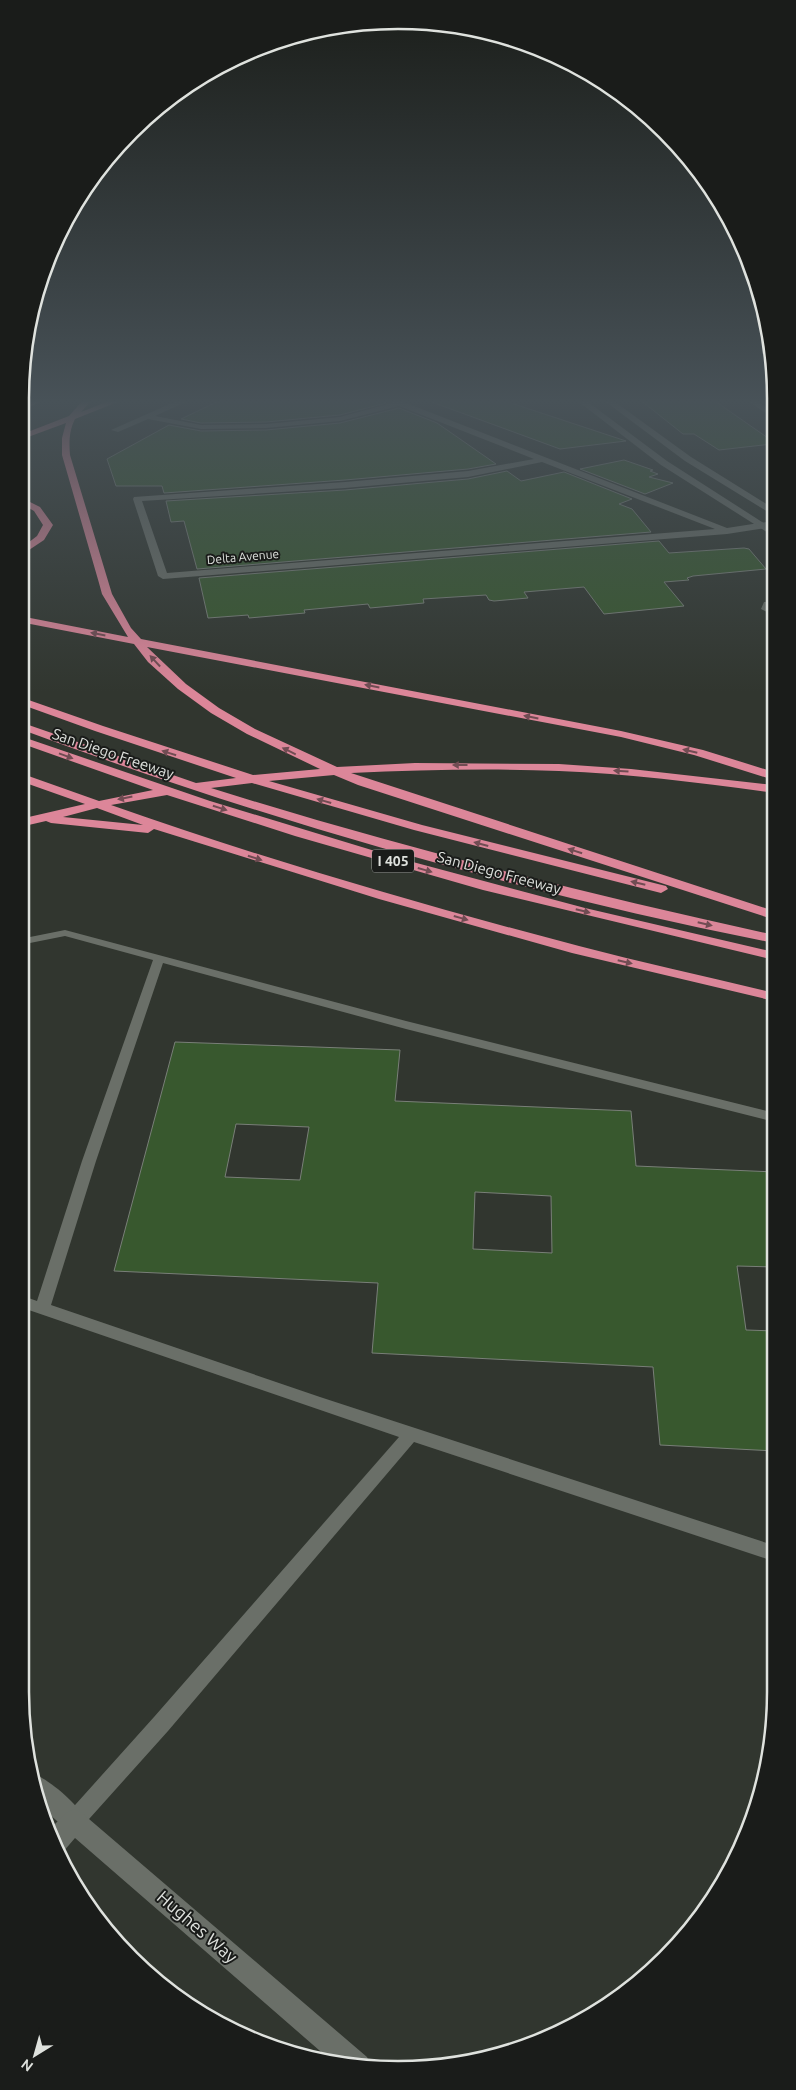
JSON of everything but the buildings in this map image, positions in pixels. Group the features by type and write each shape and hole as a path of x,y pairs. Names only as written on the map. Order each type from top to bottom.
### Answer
{"highway":[{"path":"78,497 107,592 116,611 132,636 156,663 192,693 265,739 306,759 362,782 767,913"},
{"path":"29,504 39,508 44,514 48,525 41,538 29,547"},
{"path":"29,621 598,730 738,763 767,773"},
{"name":"San Diego Freeway","path":"29,703 212,767 410,825 598,874 767,914"},
{"path":"29,719 108,748 260,798 540,875 767,927"},
{"path":"29,728 162,776 428,855 546,887 767,937"},
{"name":"San Diego Freeway","path":"29,742 133,780 349,848 562,906 767,954"},
{"path":"29,820 130,797 258,778 365,768 509,765 631,772 767,788"},
{"path":"29,780 175,832 384,896 578,950 767,995"},
{"path":"29,816 175,832"}],"street":[{"name":"Delta Avenue","path":"174,497 137,499 162,576 727,530 767,525"},
{"path":"639,497 727,530"},
{"path":"716,497 767,529"},
{"path":"748,497 767,508"},
{"name":"Hughes Way","path":"42,1793 348,2058"},
{"path":"59,1837 74,1821"}],"lane":[{"path":"29,940 65,933 416,1027 767,1116"},
{"path":"42,1309 102,1124 159,959"},
{"path":"29,1304 411,1434 767,1551"},
{"path":"74,1821 411,1434"}]}
